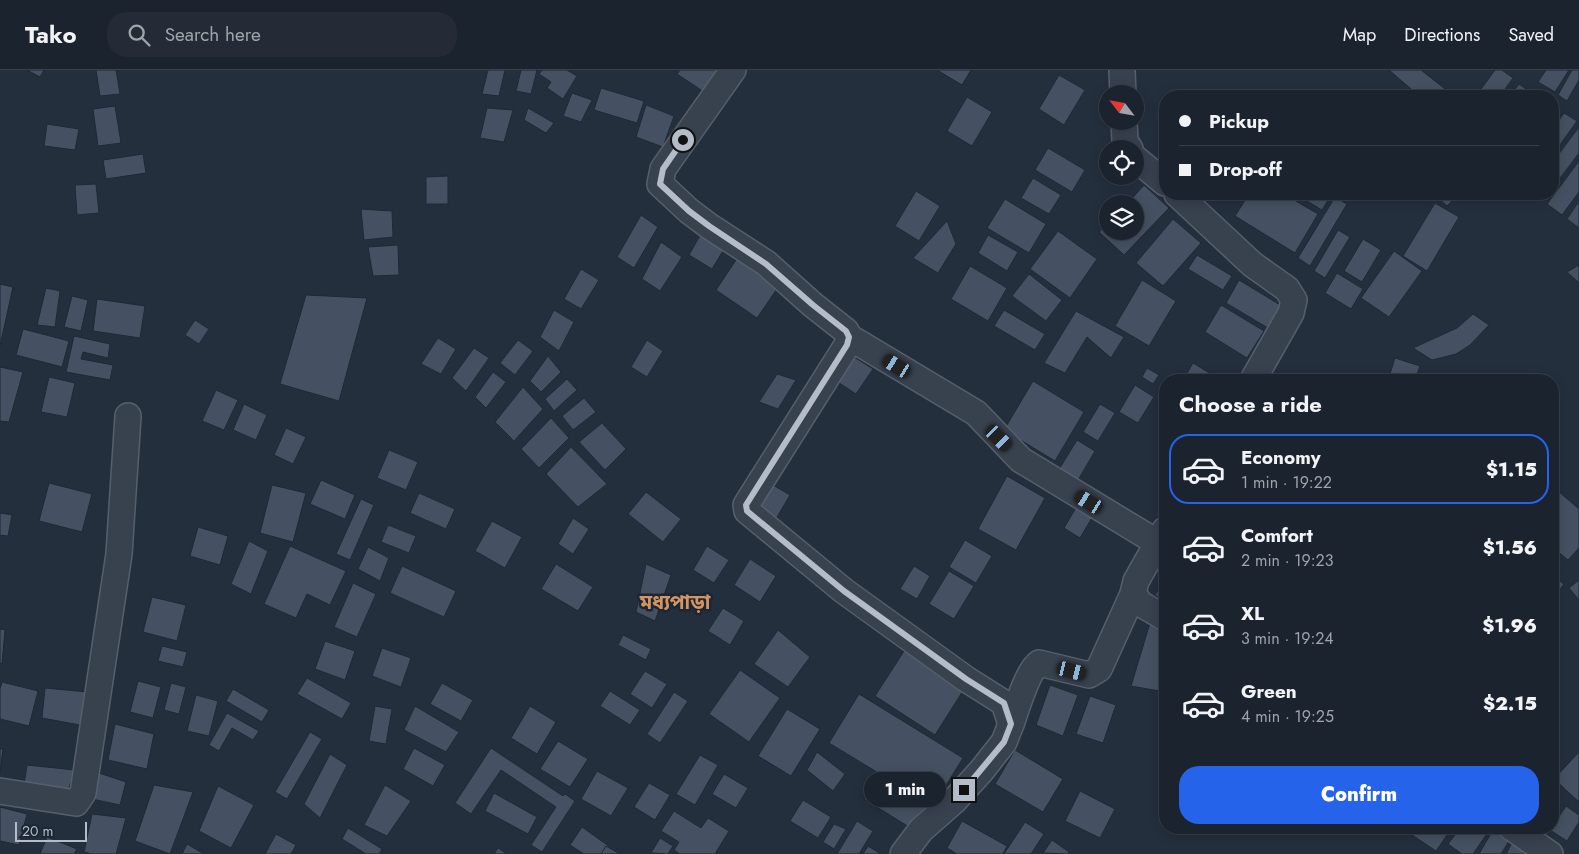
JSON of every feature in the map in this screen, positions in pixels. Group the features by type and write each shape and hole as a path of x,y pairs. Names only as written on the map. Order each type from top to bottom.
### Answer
{"street":[{"path":"732,70 663,169 660,184 696,216 766,264 846,331 849,337 976,413 1021,460 1159,535"},
{"path":"1122,70 1123,85"},
{"path":"1144,166 1159,179"},
{"path":"1183,200 1252,264 1287,289 1294,300 1291,313 1256,374"},
{"path":"849,337 847,345 746,505 747,511 844,591 966,679 1004,703 1011,724"},
{"path":"0,791 76,803 83,793 119,554 128,416"},
{"path":"903,854 921,830 954,801 1004,742 1034,666 1039,663 1089,675 1099,669 1133,594 1136,580 1159,540"},
{"path":"1133,594 1141,604 1159,614"},
{"path":"1521,834 1550,854"}],"building":[{"path":"27,70 44,70 40,77"},
{"path":"96,70 116,70 120,94 100,96"},
{"path":"488,70 505,70 499,96 482,94"},
{"path":"521,70 537,70 531,94 516,91"},
{"path":"542,70 567,70 577,76 563,99 547,88 551,82 539,74"},
{"path":"680,70 721,70 704,92 677,74"},
{"path":"937,70 971,70 962,85"},
{"path":"1389,70 1421,70 1446,90 1412,90"},
{"path":"1495,70 1502,70 1513,78 1504,90 1480,90"},
{"path":"1546,70 1569,70 1556,90 1552,90 1538,82"},
{"path":"1572,70 1579,70 1579,80 1567,101 1559,96"},
{"path":"1059,75 1085,90 1064,125 1039,109"},
{"path":"1519,84 1528,90 1514,90"},
{"path":"601,88 644,101 637,123 594,110"},
{"path":"572,93 592,100 581,122 563,116"},
{"path":"967,97 992,112 972,146 947,131"},
{"path":"646,105 674,116 663,147 636,137"},
{"path":"115,106 121,143 98,146 93,109"},
{"path":"487,108 513,110 504,142 480,138"},
{"path":"528,108 554,123 546,133 524,120"},
{"path":"1564,113 1577,121 1559,146 1559,120"},
{"path":"47,124 79,129 75,150 44,146"},
{"path":"1579,127 1579,153 1559,180 1559,154"},
{"path":"1048,148 1085,170 1072,192 1035,170"},
{"path":"143,154 146,173 106,179 103,160"},
{"path":"1579,161 1579,192 1562,215 1547,204 1550,200 1559,200 1559,188"},
{"path":"448,176 448,204 426,204 426,177"},
{"path":"1033,178 1061,195 1049,214 1021,198"},
{"path":"96,184 99,213 77,215 75,185"},
{"path":"1144,185 1169,208 1144,234 1144,195 1135,195"},
{"path":"916,191 940,206 919,241 895,226"},
{"path":"1005,199 1046,224 1029,253 987,228"},
{"path":"1245,200 1294,200 1318,214 1295,253 1235,216"},
{"path":"1305,200 1328,200 1322,210"},
{"path":"1333,200 1340,200 1347,204 1310,266 1298,258"},
{"path":"1440,200 1453,200 1447,206"},
{"path":"1579,201 1579,228 1567,219"},
{"path":"1435,203 1459,217 1427,271 1403,256"},
{"path":"361,209 392,211 393,237 364,240"},
{"path":"641,215 658,227 634,268 617,257"},
{"path":"1173,219 1201,243 1163,286 1136,263"},
{"path":"947,221 956,244 938,273 913,258"},
{"path":"1338,230 1350,237 1325,278 1314,271"},
{"path":"1058,231 1097,259 1070,298 1030,269"},
{"path":"702,232 726,246 712,269 689,255"},
{"path":"988,235 1018,252 1007,271 978,253"},
{"path":"1363,239 1381,250 1362,282 1344,271"},
{"path":"1108,240 1138,240 1124,255"},
{"path":"661,242 682,257 660,291 642,279"},
{"path":"398,245 399,275 373,276 368,247"},
{"path":"1394,251 1422,271 1389,317 1361,298"},
{"path":"1197,255 1232,276 1223,290 1188,269"},
{"path":"738,257 779,286 757,318 716,290"},
{"path":"1579,265 1579,283 1567,272"},
{"path":"970,266 1007,288 988,321 951,299"},
{"path":"581,269 599,280 581,309 564,299"},
{"path":"1337,273 1363,289 1351,309 1325,293"},
{"path":"1029,274 1062,300 1046,321 1012,296"},
{"path":"1142,280 1176,301 1149,346 1115,326"},
{"path":"1239,280 1282,306 1268,328 1226,303"},
{"path":"0,284 13,287 0,346"},
{"path":"46,288 60,291 55,327 37,325"},
{"path":"306,295 367,298 339,401 280,384"},
{"path":"72,296 88,300 81,331 64,327"},
{"path":"97,299 145,306 140,338 93,331"},
{"path":"1221,305 1264,331 1247,358 1205,332"},
{"path":"554,310 574,322 559,351 540,337"},
{"path":"1004,310 1045,334 1035,350 994,326"},
{"path":"1076,311 1124,337 1111,358 1087,337 1065,373 1044,363"},
{"path":"1473,314 1489,325 1470,345 1456,354 1432,360 1413,348 1457,328"},
{"path":"195,320 209,329 199,344 185,335"},
{"path":"23,329 69,341 62,367 16,355"},
{"path":"74,336 110,344 108,358 83,352 81,359 113,365 110,380 66,372"},
{"path":"438,338 456,349 441,374 421,364"},
{"path":"518,340 533,351 515,375 500,363"},
{"path":"647,340 663,351 647,377 631,367"},
{"path":"474,348 489,358 466,391 452,378"},
{"path":"846,352 873,369 856,394 830,377"},
{"path":"548,356 561,372 541,392 530,381"},
{"path":"1395,358 1420,366 1417,374 1390,374"},
{"path":"1193,363 1211,374 1187,374"},
{"path":"0,367 23,372 9,422 0,421"},
{"path":"1147,368 1159,375 1153,384 1142,377"},
{"path":"493,372 506,382 486,408 475,397"},
{"path":"777,374 796,380 778,409 759,402"},
{"path":"49,377 75,383 67,417 41,412"},
{"path":"567,379 577,390 554,411 545,399"},
{"path":"1033,381 1084,412 1055,461 1004,430"},
{"path":"1135,385 1154,397 1138,423 1119,412"},
{"path":"523,387 543,409 514,441 495,422"},
{"path":"216,390 238,400 224,430 202,421"},
{"path":"584,398 596,412 573,430 562,416"},
{"path":"244,404 267,415 256,440 233,430"},
{"path":"1100,404 1115,413 1098,441 1083,432"},
{"path":"551,418 569,438 539,468 521,449"},
{"path":"602,423 626,449 605,470 579,442"},
{"path":"286,428 306,437 293,464 274,455"},
{"path":"1077,440 1095,451 1077,482 1058,471"},
{"path":"571,447 607,484 578,507 546,474"},
{"path":"389,450 418,462 406,490 377,478"},
{"path":"1007,476 1045,498 1016,550 978,529"},
{"path":"321,480 355,495 345,519 310,504"},
{"path":"768,482 790,495 776,519 754,505"},
{"path":"49,483 92,494 82,532 39,521"},
{"path":"272,485 306,493 293,542 260,533"},
{"path":"646,492 681,519 663,542 628,514"},
{"path":"1559,492 1579,509 1579,548 1568,560 1559,553"},
{"path":"419,493 455,509 446,529 410,513"},
{"path":"361,499 374,505 350,560 336,554"},
{"path":"1077,506 1093,516 1080,538 1064,528"},
{"path":"0,513 12,515 8,536 0,535"},
{"path":"573,518 589,529 573,554 558,544"},
{"path":"492,521 522,537 505,568 475,551"},
{"path":"388,525 416,536 409,553 381,542"},
{"path":"198,527 228,536 220,565 190,556"},
{"path":"965,540 992,556 976,583 949,567"},
{"path":"249,541 268,551 251,594 231,584"},
{"path":"290,546 346,571 330,605 307,594 296,618 264,604"},
{"path":"707,546 729,560 714,583 693,570"},
{"path":"368,547 389,558 380,581 358,569"},
{"path":"750,559 776,576 760,602 734,585"},
{"path":"556,564 593,587 578,611 541,589"},
{"path":"646,564 671,575 655,621 636,612"},
{"path":"402,566 456,591 444,617 390,593"},
{"path":"914,566 930,576 917,599 900,589"},
{"path":"949,571 974,586 954,619 929,604"},
{"path":"1559,580 1564,584 1559,591"},
{"path":"1579,580 1579,600 1569,588"},
{"path":"353,583 376,594 357,637 334,627"},
{"path":"1159,589 1159,597 1155,595"},
{"path":"152,597 186,605 177,641 143,632"},
{"path":"723,608 744,621 730,645 708,631"},
{"path":"1153,613 1159,616 1159,691 1131,686"},
{"path":"0,629 5,630 2,664 0,663"},
{"path":"778,630 810,657 788,687 754,664"},
{"path":"623,635 651,649 646,660 618,645"},
{"path":"325,641 355,651 345,680 315,669"},
{"path":"162,646 187,652 183,667 158,661"},
{"path":"382,648 411,658 401,687 372,676"},
{"path":"906,648 966,686 935,735 875,696"},
{"path":"740,670 780,698 749,742 709,714"},
{"path":"645,671 667,684 652,708 630,694"},
{"path":"307,678 351,703 342,719 297,694"},
{"path":"138,681 161,687 153,718 130,712"},
{"path":"2,682 38,691 29,726 0,719 0,689"},
{"path":"171,683 186,687 179,714 164,710"},
{"path":"442,683 473,700 461,721 430,704"},
{"path":"1050,685 1078,695 1063,736 1036,725"},
{"path":"45,688 87,692 80,725 42,718"},
{"path":"233,689 269,710 262,722 226,701"},
{"path":"610,691 640,710 630,725 600,706"},
{"path":"674,692 688,701 660,743 647,734"},
{"path":"859,694 963,758 917,832 864,799 880,774 829,743"},
{"path":"196,695 218,701 209,736 187,731"},
{"path":"1090,696 1116,705 1103,743 1076,734"},
{"path":"375,706 392,709 386,744 369,741"},
{"path":"415,706 459,732 446,752 404,730"},
{"path":"530,706 556,722 537,754 511,738"},
{"path":"787,709 820,729 791,776 758,756"},
{"path":"227,713 259,731 253,740 232,728 219,751 209,745"},
{"path":"115,724 154,734 147,769 108,760"},
{"path":"310,732 322,739 287,799 275,792"},
{"path":"558,741 588,759 570,787 540,769"},
{"path":"414,748 445,765 433,786 403,769"},
{"path":"491,748 563,796 565,794 575,801 542,852 531,845 556,807 501,770 471,814 455,803"},
{"path":"0,749 3,749 0,772"},
{"path":"1015,750 1063,779 1043,812 995,784"},
{"path":"817,752 845,774 833,791 807,770"},
{"path":"1579,752 1579,802 1559,784 1559,774"},
{"path":"330,754 347,765 320,818 304,804"},
{"path":"700,755 718,765 695,805 676,794"},
{"path":"27,765 75,770 67,794 23,792"},
{"path":"597,771 628,788 611,816 581,799"},
{"path":"99,773 126,782 120,805 92,799"},
{"path":"724,774 748,788 736,808 712,794"},
{"path":"649,783 670,795 655,820 634,807"},
{"path":"154,785 193,792 170,854 135,841"},
{"path":"385,785 411,801 387,836 364,825"},
{"path":"218,786 254,805 231,848 199,831"},
{"path":"1080,791 1115,809 1100,838 1065,821"},
{"path":"494,793 537,817 528,834 485,811"},
{"path":"803,800 831,817 818,838 790,821"},
{"path":"1566,806 1579,815 1579,822 1567,841 1556,834 1559,834 1559,816"},
{"path":"0,807 27,814 19,845 0,841"},
{"path":"674,811 701,828 708,818 729,831 715,854 680,854 674,850 679,842 661,831"},
{"path":"92,814 126,818 116,854 84,852"},
{"path":"857,821 873,831 859,854 837,854"},
{"path":"962,821 1007,846 1003,854 957,854 947,848"},
{"path":"1025,822 1044,834 1031,854 1004,854"},
{"path":"834,824 846,829 834,849 823,842"},
{"path":"582,827 610,847 605,854 584,854 570,845"},
{"path":"348,828 382,849 379,854 366,854 342,839"},
{"path":"276,834 296,845 291,854 265,854"},
{"path":"1410,834 1448,834 1436,851"},
{"path":"1456,834 1487,834 1473,854 1462,854 1448,844"},
{"path":"1491,834 1509,834 1512,836 1501,854 1479,854"},
{"path":"47,837 77,849 74,854 40,854"},
{"path":"660,838 673,846 668,854 651,853"},
{"path":"1514,839 1530,847 1527,854 1506,854"},
{"path":"1052,840 1069,852 1068,854 1043,853"},
{"path":"187,844 204,854 182,854"},
{"path":"606,846 620,854 601,854"},
{"path":"868,846 881,854 863,854"},
{"path":"498,848 507,854 494,854"}],"district":[{"name":"মধ্যপাড়া","path":"675,602"}],"route":[{"path":"683,140 663,169 660,184 689,211 766,264 846,331 849,337 847,345 746,505 747,511 844,591 966,679 1004,703 1011,724 1004,742 964,790"}]}
